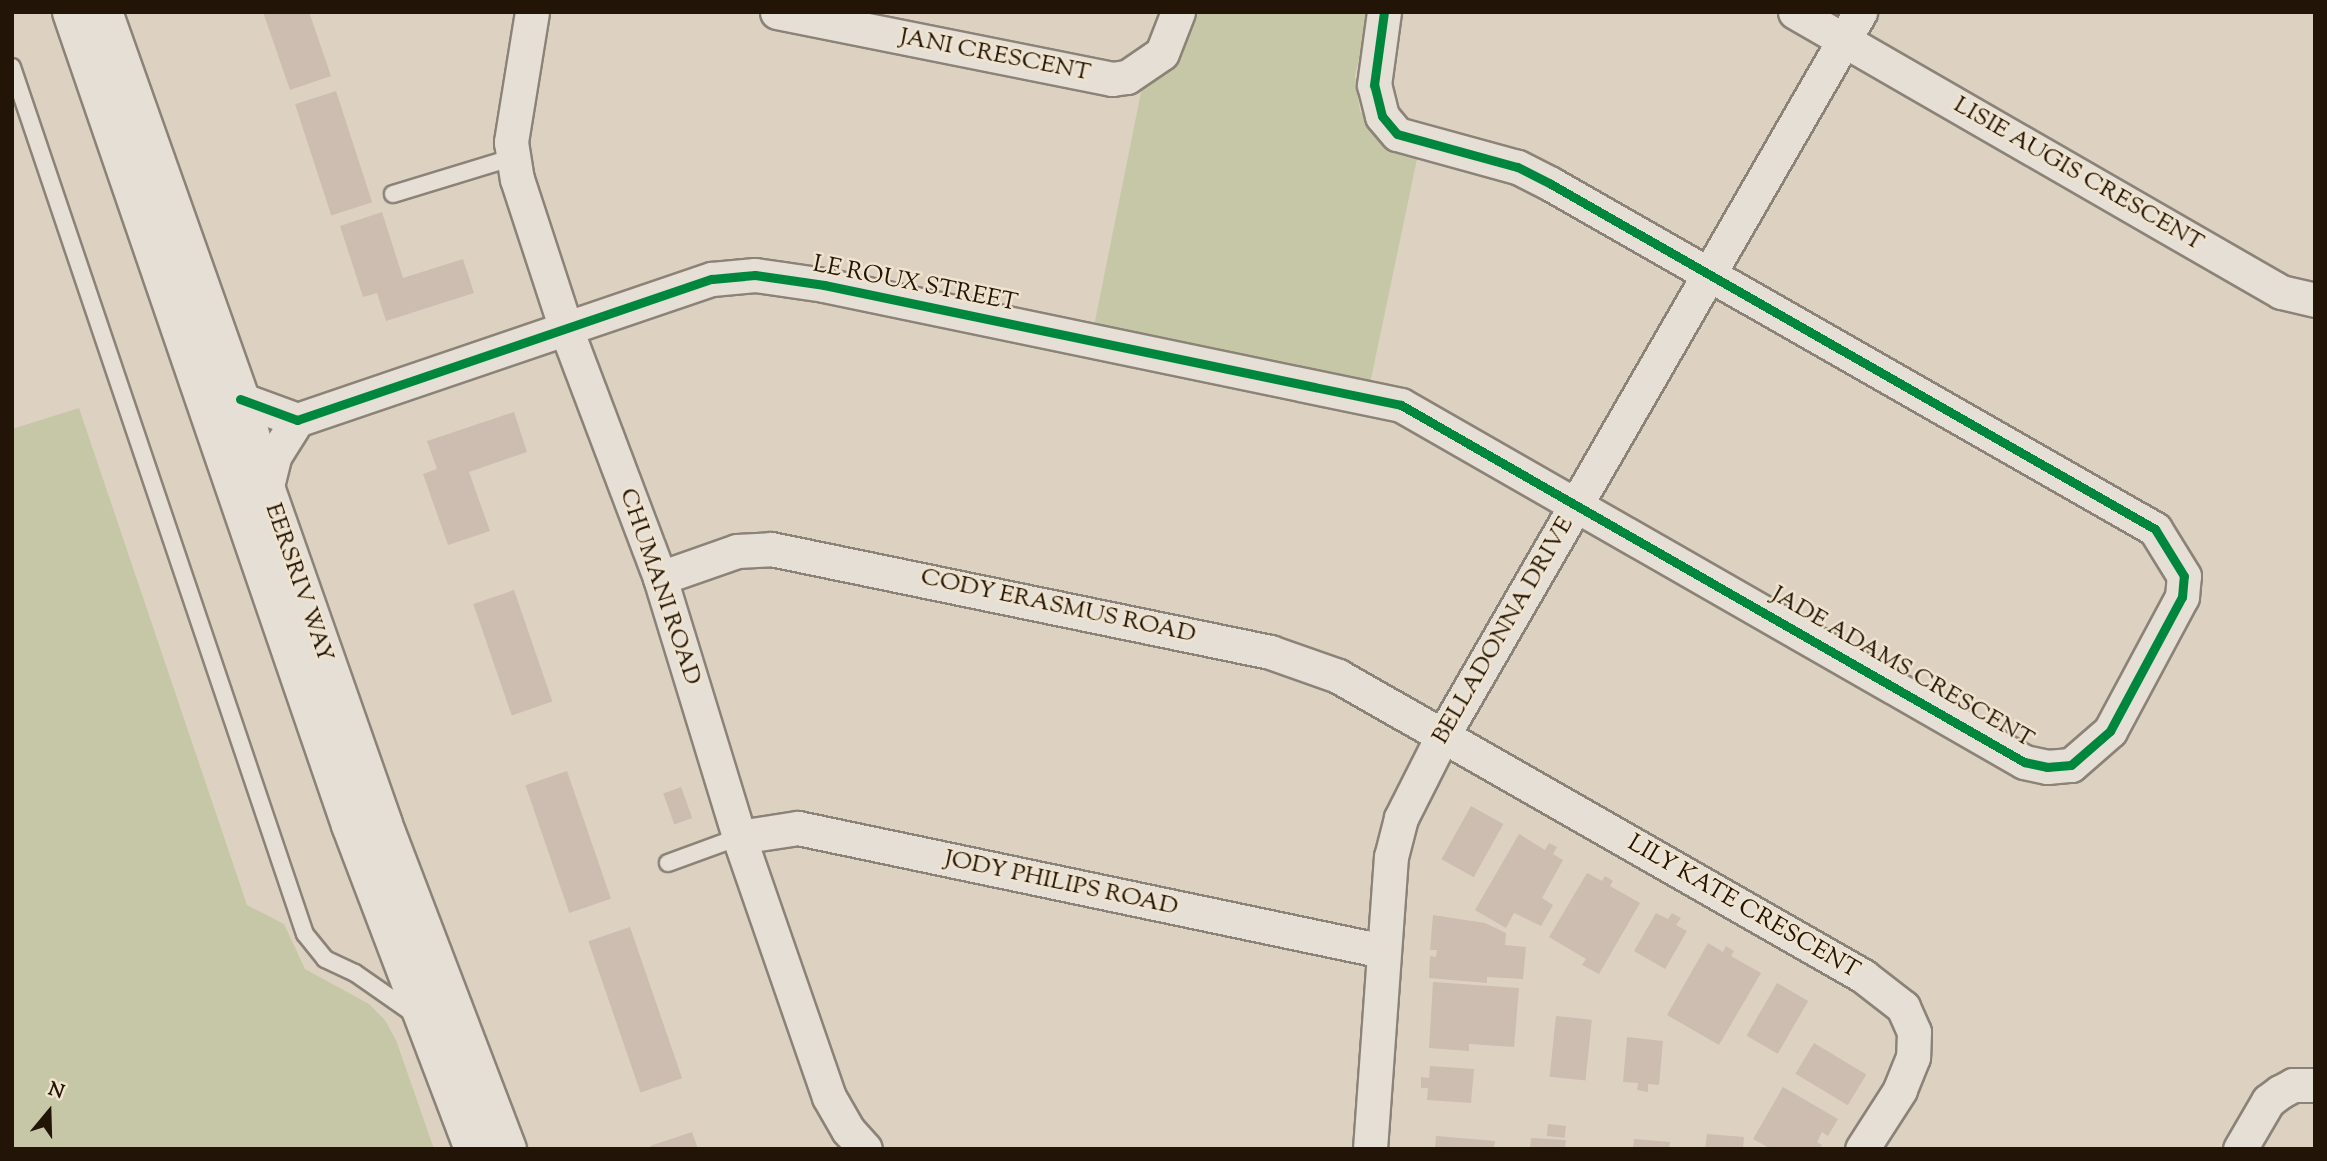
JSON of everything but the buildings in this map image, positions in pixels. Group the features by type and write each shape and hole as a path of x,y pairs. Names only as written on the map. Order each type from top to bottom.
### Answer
{"main road":[{"name":"EERSRIV WAY","path":"72,12 422,1020 474,1149"},
{"name":"EERSRIV WAY","path":"103,12 240,399 266,490 382,822 507,1149"}],"street":[{"name":"CHUMANI ROAD","path":"533,12 516,93 514,157 566,329 660,578 739,837 829,1097 848,1130 865,1149"},
{"name":"JANI CRESCENT","path":"777,12 1112,79 1127,77 1162,53 1178,12"},
{"name":"JADE ADAMS CRESCENT","path":"1384,12 1374,85 1382,116 1397,134 1517,167 1710,272 2155,529 2184,576 2182,597 2110,731 2071,765 2047,767 2024,762 1577,504"},
{"name":"LISIE AUGIS CRESCENT","path":"1794,12 2281,292 2315,300"},
{"name":"BELLADONNA DRIVE","path":"1370,1149 1391,857 1401,818 1442,737 1860,12"},
{"name":"LE ROUX STREET","path":"297,421 712,279 755,275 824,285 1401,405 1577,504"},
{"path":"240,399 297,421 275,455 266,490"},
{"name":"CODY ERASMUS ROAD","path":"660,578 737,551 771,549 820,557 1270,652 1338,676 1442,737"},
{"name":"LILY KATE CRESCENT","path":"1442,737 1863,976 1903,1007 1914,1032 1913,1057 1900,1090 1862,1149"},
{"name":"JODY PHILIPS ROAD","path":"739,837 774,828 798,828 1383,951"},
{"path":"2240,1149 2268,1101 2293,1085 2315,1085"}],"lane":[{"path":"12,67 305,934 325,959 355,973 422,1020"},
{"path":"393,194 514,157"},
{"path":"668,863 739,837"}],"green space":[{"path":"1190,12 1369,12 1355,76 1360,111 1381,142 1417,159 1370,384 1094,326 1142,87 1166,69"},
{"path":"79,408 247,905 284,924 305,969 369,1004 385,1020 396,1040 434,1149 12,1149 12,429"}],"cycle path":[{"path":"240,399 297,420 712,279 755,275 824,285 1401,405 2024,762 2047,767 2071,765 2110,731 2182,597 2184,576 2155,529 1551,184 1517,167 1397,134 1382,116 1374,85 1384,12"}]}
